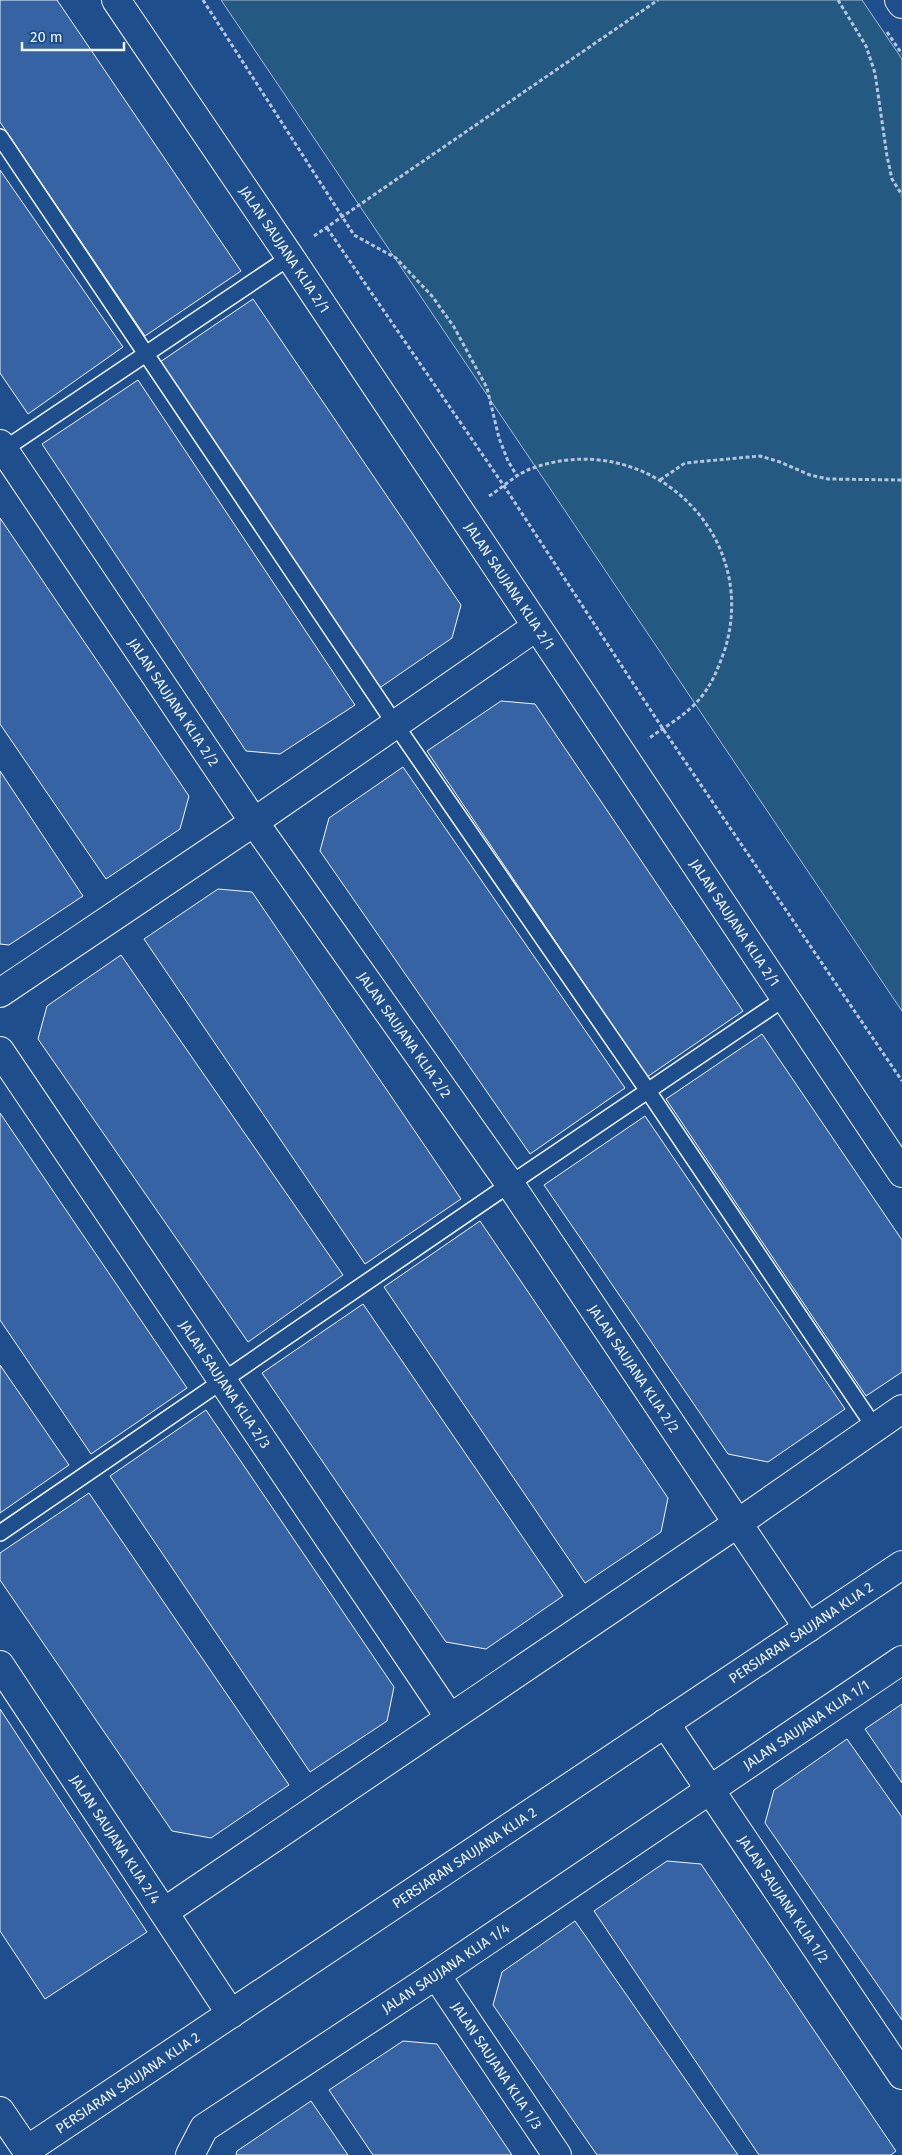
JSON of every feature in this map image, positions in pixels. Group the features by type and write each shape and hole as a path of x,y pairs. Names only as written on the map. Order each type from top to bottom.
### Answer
{"street":[{"name":"JALAN SAUJANA KLIA 2/1","path":"116,0 289,255 902,1173"},
{"path":"899,0 902,4"},
{"name":"JALAN SAUJANA KLIA 2/2","path":"1,449 254,822 510,1184 808,1628"},
{"path":"0,992 254,822 536,627"},
{"name":"JALAN SAUJANA KLIA 2/3","path":"0,1050 450,1718"},
{"path":"164,1912 738,1523 902,1409"},
{"name":"PERSIARAN SAUJANA KLIA 2","path":"28,2153 231,2014 902,1565"},
{"name":"JALAN SAUJANA KLIA 1/1","path":"710,1790 902,1660"},
{"name":"JALAN SAUJANA KLIA 2/4","path":"0,1665 231,2014"},
{"name":"JALAN SAUJANA KLIA 1/2","path":"665,1723 902,2075"},
{"name":"JALAN SAUJANA KLIA 1/4","path":"190,2155 204,2128 436,1975 710,1790"},
{"name":"JALAN SAUJANA KLIA 1/3","path":"436,1975 557,2155"},
{"path":"0,2111 28,2153"}],"lane":[{"path":"0,137 395,724 648,1091 875,1428"},
{"path":"1,449 289,255"},
{"path":"0,1533 785,998"}],"path":[{"path":"203,0 354,235 396,258 432,296 454,327 487,388 499,438 508,461 517,476"},
{"path":"289,255 658,0"},
{"path":"838,0 866,46 875,73 892,179 902,195"},
{"path":"327,228 504,486 663,728 902,1082"},
{"path":"660,480 685,463 760,456 810,475 828,479 902,480"},
{"path":"462,514 528,470 573,459 607,461 641,471 671,486 695,508 711,533 728,568 732,601 729,636 718,671 701,697 681,716 623,756"}],"shaded area":[{"path":"221,0 862,0 902,59 902,1011"}],"building":[{"path":"0,0 57,0 241,271 145,336 0,122"},
{"path":"0,170 123,347 28,414 0,373"},
{"path":"253,299 461,605 452,638 378,689 157,364"},
{"path":"138,380 355,705 280,754 246,751 42,444"},
{"path":"0,518 189,796 180,829 106,879 0,724"},
{"path":"501,701 535,704 743,1011 647,1077 427,751"},
{"path":"403,767 625,1088 530,1154 320,851 329,818"},
{"path":"0,771 83,896 9,945 0,944"},
{"path":"218,889 252,892 461,1199 365,1264 144,939"},
{"path":"121,955 343,1275 248,1342 38,1039 47,1006"},
{"path":"762,1034 902,1240 902,1372 866,1396 666,1099"},
{"path":"0,1113 187,1388 91,1454 0,1320"},
{"path":"645,1116 845,1409 768,1462 728,1454 544,1185"},
{"path":"480,1221 668,1498 661,1532 585,1583 384,1287"},
{"path":"363,1304 563,1596 486,1649 446,1642 262,1373"},
{"path":"0,1365 69,1465 0,1513"},
{"path":"206,1410 394,1687 387,1721 310,1772 110,1476"},
{"path":"89,1493 289,1785 211,1838 172,1831 0,1580 0,1553"},
{"path":"902,1704 902,1783 865,1729"},
{"path":"0,1709 147,1932 45,1999 0,1931"},
{"path":"847,1739 902,1817 902,2020 765,1823 774,1790"},
{"path":"667,1861 701,1864 896,2151 891,2155 759,2155 594,1911"},
{"path":"575,1921 738,2155 597,2155 493,2005 502,1972"},
{"path":"403,2041 437,2044 512,2155 373,2155 329,2090"},
{"path":"311,2101 348,2155 236,2155 237,2151"}]}
